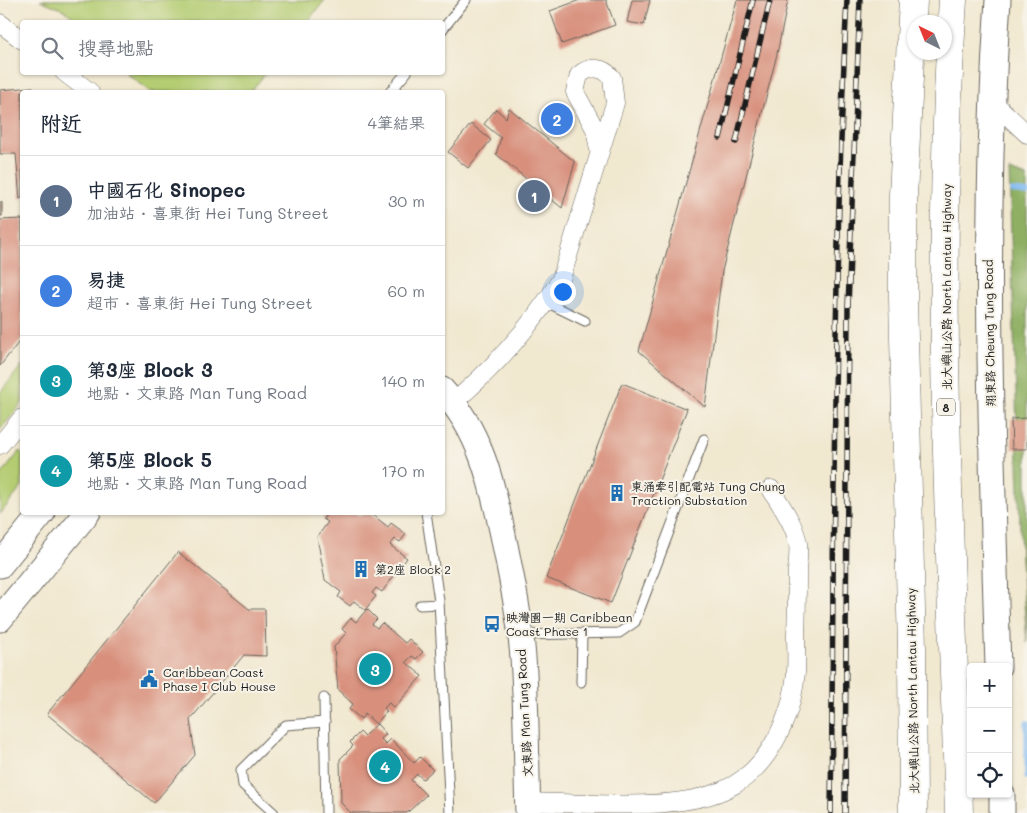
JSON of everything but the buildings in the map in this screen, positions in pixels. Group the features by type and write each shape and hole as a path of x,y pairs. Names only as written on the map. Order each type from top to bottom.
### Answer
{"highway":[{"name":"北大嶼山公路 North Lantau Highway","path":"913,0 903,195 903,299 912,648 913,813"},
{"name":"北大嶼山公路 North Lantau Highway","path":"953,0 946,175 944,354 960,813"}],"main road":[{"name":"翔東路 Cheung Tung Road","path":"998,0 992,101 988,353 998,663"},
{"name":"文東路 Man Tung Road","path":"448,396 473,432 493,488 509,565 523,657 528,807"},
{"path":"0,565 42,515"},
{"path":"0,619 86,515"},
{"path":"1002,798 1002,813"}],"street":[{"path":"0,23 20,38"},
{"path":"68,75 87,90"},
{"path":"992,101 1027,134"},
{"path":"448,396 484,376 546,302 561,279 599,150"},
{"path":"0,445 20,420"},
{"path":"528,807 695,799 724,790 743,778 767,755 781,730 790,702 796,673 798,544 790,521 772,489"}],"lane":[{"path":"445,26 466,0"},
{"path":"392,90 404,75"},
{"path":"546,302 585,321"},
{"path":"519,635 619,633 635,622 704,439"},
{"path":"426,515 439,604 450,813"},
{"path":"420,606 439,604"},
{"path":"582,634 582,682"},
{"path":"324,698 326,813"},
{"path":"274,813 243,785 241,770 286,725 325,722"}],"green space":[{"path":"40,0 325,0 309,20 76,20 64,10"},
{"path":"129,75 264,75 252,90 147,90"},
{"path":"1009,171 1027,177 1027,643 1021,560"},
{"path":"20,368 20,405 0,430 0,393"},
{"path":"20,451 20,489 0,514 0,476"}],"waterway":[{"path":"1012,191 1027,193"},
{"path":"1027,723 1027,777"}],"railway":[{"path":"720,138 753,0"},
{"path":"736,142 770,0"},
{"path":"831,813 839,203 847,0"},
{"path":"845,813 848,307 860,0"}],"place":[{"name":"易捷","path":"557,119"},
{"name":"中國石化 Sinopec","path":"534,196"},
{"name":"東涌牽引配電站 Tung Chung Traction Substation","path":"617,493"},
{"name":"第2座 Block 2","path":"361,569"},
{"name":"映灣園一期 Caribbean Coast Phase 1","path":"492,624"},
{"name":"第3座 Block 3","path":"375,669"},
{"name":"Caribbean Coast Phase I Club House","path":"149,679"},
{"name":"第5座 Block 5","path":"385,766"}]}
